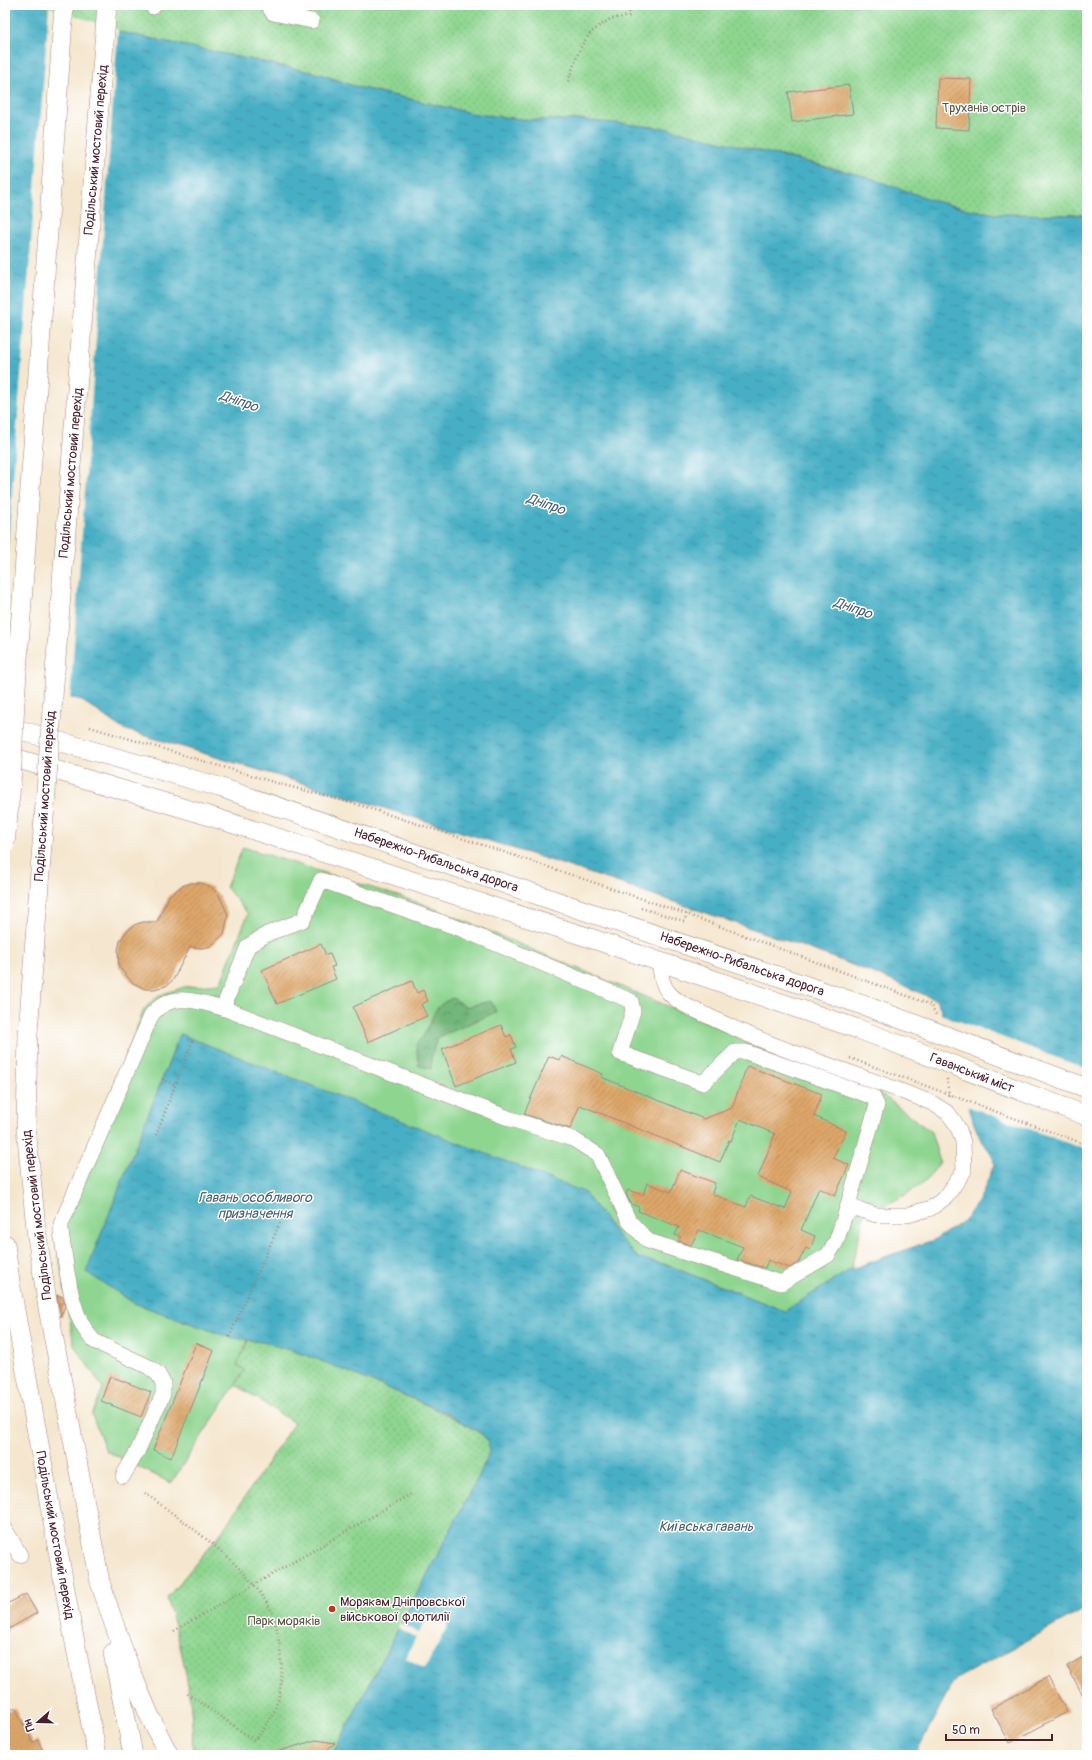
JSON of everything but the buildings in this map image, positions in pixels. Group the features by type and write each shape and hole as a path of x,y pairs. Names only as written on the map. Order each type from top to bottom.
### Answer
{"main road":[{"path":"5,844 11,784 64,5"},
{"name":"Подільський мостовий перехід","path":"107,5 29,1018 26,1127 36,1229 48,1308 133,1755"},
{"name":"Набережно-Рибальська дорога","path":"5,726 219,787 863,1005"},
{"name":"Набережно-Рибальська дорога","path":"5,755 214,818 659,962 858,1029"},
{"name":"Гаванський міст","path":"863,1005 1087,1088"},
{"name":"Гаванський міст","path":"858,1029 1087,1116"},
{"name":"Подільський мостовий перехід","path":"5,1244 10,1282 62,1573 97,1755"},
{"name":"Подільський мостовий перехід","path":"100,1582 131,1674 154,1727 169,1755"}],"street":[{"path":"268,5 273,13 312,21"},
{"path":"123,1476 137,1452 152,1420 163,1394 163,1383 156,1372 94,1341 86,1333 73,1301 60,1232 61,1224 152,1014 158,1007 165,1003 182,999 223,1008 511,1119 573,1140 598,1155 629,1221 648,1240 781,1283 828,1255 836,1242 877,1105 873,1096 746,1052 735,1052 703,1083 620,1053 633,1011 631,1001 461,929 321,880 303,920 267,934 248,946 223,1008"},
{"path":"659,962 663,983 670,994 681,1002 724,1024 932,1102 948,1113 954,1121 962,1137 964,1171 946,1197 931,1208 908,1215 876,1215 855,1208 845,1214"},
{"path":"5,1529 20,1555"}],"path":[{"path":"568,81 580,48 591,32 610,19 629,16 630,5"},
{"path":"90,727 280,784 356,804 498,850 687,914 921,1001 931,1006 936,1011"},
{"path":"160,755 162,748"},
{"path":"640,908 684,921 687,914"},
{"path":"156,1135 193,1039"},
{"path":"850,1058 1087,1145"},
{"path":"162,1079 175,1085"},
{"path":"229,1337 280,1223"},
{"path":"145,1493 212,1544 254,1585 272,1611 280,1641 282,1676 278,1700 267,1726 254,1740 186,1692"},
{"path":"174,1631 411,1494"}],"green space":[{"name":"Труханів острів","path":"39,5 1087,5 1087,215 996,214 938,202 860,175 783,156 584,120 530,120 475,114 357,87 320,74 120,32 62,14"},
{"path":"243,847 423,904 718,1027 749,1044 880,1093 931,1132 940,1162 926,1181 905,1195 886,1205 866,1208 851,1269 785,1311 664,1264 638,1258 619,1237 180,1034 87,1272 134,1303 229,1337 249,1339 237,1365 245,1370 171,1483 106,1451 92,1415 103,1388 74,1345 56,1240 144,1009 157,996 184,987 220,984 248,914 226,887"},
{"path":"453,998 465,1007 491,1001 496,1012 439,1037 432,1053 431,1069 419,1066 416,1044 424,1035 438,1007"},
{"name":"Парк моряків","path":"249,1339 305,1354 407,1396 461,1422 479,1433 488,1441 489,1445 489,1454 483,1468 332,1755 192,1755 191,1715 186,1676 178,1637 167,1598 221,1533 294,1423 235,1384 245,1370 237,1365"}],"water":[{"path":"5,5 39,5 62,14 120,32 320,74 357,87 475,114 530,120 584,120 665,128 860,175 938,202 967,209 996,214 1087,215 1087,1608 958,1678 952,1684 915,1755 332,1755 479,1476 490,1450 488,1441 481,1433 444,1412 312,1357 267,1343 229,1337 134,1303 86,1272 180,1034 584,1192 619,1237 638,1258 664,1264 785,1311 851,1269 936,1239 965,1220 980,1199 994,1165 993,1156 980,1138 974,1124 940,1007 936,1000 875,974 812,950 616,882 405,814 123,729 78,699 5,687"}],"pier":[{"path":"49,7 118,30 70,700 5,689 5,585"},
{"path":"940,1014 1087,1069 1087,1150 967,1106"},
{"path":"429,1615 448,1625 425,1668 406,1658 416,1637 398,1628 400,1623 419,1633"}],"place":[{"name":"Морякам Дніпровської військової флотилії","path":"332,1609"}],"water label":[{"name":"Дніпро","path":"239,401"},
{"name":"Дніпро","path":"546,504"},
{"name":"Дніпро","path":"853,608"},
{"name":"Гавань особливого призначення","path":"255,1206"},
{"name":"Київська гавань","path":"706,1526"}]}
